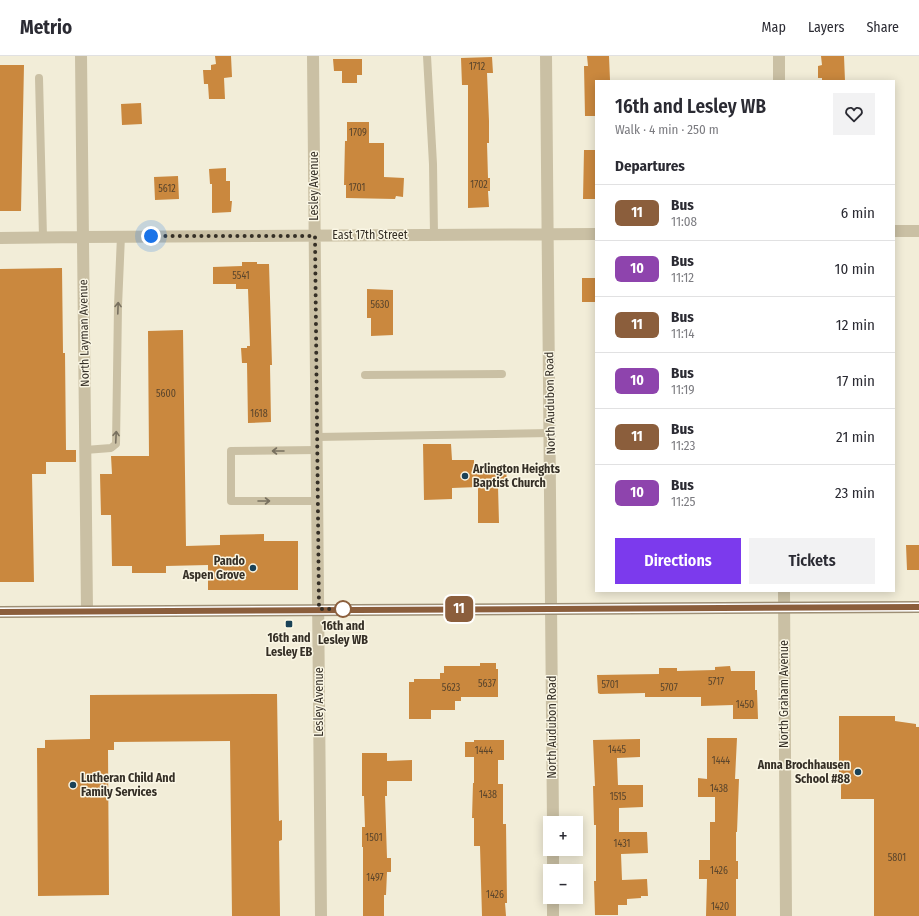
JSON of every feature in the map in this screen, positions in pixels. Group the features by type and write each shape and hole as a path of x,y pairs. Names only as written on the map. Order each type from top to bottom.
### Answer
{"main road":[{"path":"0,612 319,609 919,607"}],"street":[{"name":"North Layman Avenue","path":"81,56 87,611"},
{"name":"Lesley Avenue","path":"314,56 321,916"},
{"name":"North Audubon Road","path":"546,56 553,816"},
{"path":"779,56 779,80"},
{"path":"895,231 919,231"},
{"name":"East 17th Street","path":"0,238 595,234"},
{"name":"North Graham Avenue","path":"784,592 786,916"},
{"path":"553,904 553,916"}],"lane":[{"path":"427,56 434,235"},
{"path":"39,78 43,237"},
{"path":"85,450 111,448 116,444 118,306 121,236"},
{"path":"365,375 502,374"},
{"path":"317,436 550,433"},
{"path":"317,450 231,451 231,501 318,501"}],"building":[{"path":"215,56 231,56 232,77 224,78 225,99 209,99 208,84 204,84 203,70 211,70 211,65 216,64"},
{"path":"587,56 609,56 610,80 595,80 595,116 585,116 584,66 588,66"},
{"path":"821,56 844,56 845,80 822,80 822,78 818,78 818,66 822,65"},
{"path":"492,57 493,73 487,73 489,121 489,143 487,143 488,178 490,178 490,191 488,191 489,207 468,208 468,85 462,85 461,58"},
{"path":"333,59 362,59 362,75 357,75 357,83 342,83 342,71 334,71"},
{"path":"0,65 24,65 21,211 0,211"},
{"path":"141,103 142,124 122,125 121,104"},
{"path":"347,122 369,122 369,143 384,143 384,177 404,178 403,197 396,196 395,199 346,198 346,185 344,185"},
{"path":"584,150 595,150 595,199 583,199"},
{"path":"226,168 226,181 230,181 230,201 232,201 231,212 212,213 212,184 210,184 209,169"},
{"path":"178,176 179,199 155,200 154,177"},
{"path":"242,262 269,264 272,365 270,365 271,422 248,423 247,363 242,363 241,348 247,348 247,346 250,346 248,289 236,289 236,284 213,284 213,267 242,266"},
{"path":"62,268 66,450 76,450 76,462 46,462 46,474 32,474 34,582 0,582 0,269"},
{"path":"582,278 595,278 595,302 582,302"},
{"path":"367,289 393,290 393,335 371,336 371,318 367,318"},
{"path":"183,330 186,546 220,545 220,535 264,534 264,541 298,541 298,590 208,590 208,565 166,566 166,573 132,573 132,566 112,566 111,515 101,515 100,474 112,474 111,456 149,456 148,331"},
{"name":"Arlington Heights Baptist Church","path":"423,444 451,444 452,460 474,460 474,466 506,466 507,486 498,486 499,523 478,523 478,487 452,488 452,499 424,500"},
{"path":"906,545 919,545 919,570 907,570"},
{"path":"480,663 496,663 496,669 498,669 498,697 461,697 461,701 455,701 455,710 431,710 431,719 409,719 409,682 414,682 414,679 440,679 440,673 444,673 444,666 480,666"},
{"path":"730,666 731,671 755,671 758,719 733,719 733,705 701,706 701,697 645,697 645,693 598,693 597,675 659,674 659,668 677,668 677,671 715,670 715,667"},
{"name":"Lutheran Child And Family Services","path":"277,694 279,821 282,820 282,840 279,841 280,916 232,916 230,741 114,742 114,750 108,750 109,895 38,896 37,748 45,748 45,740 90,739 90,695"},
{"path":"839,716 895,716 895,721 916,724 916,727 919,727 919,916 874,916 874,799 841,799 841,772 839,772"},
{"path":"707,738 737,738 735,779 739,779 736,832 736,861 738,861 738,879 736,879 736,916 706,916 707,879 699,879 699,860 710,860 710,822 715,822 715,797 698,797 698,778 707,779"},
{"path":"640,739 640,757 617,758 618,785 643,785 643,807 619,808 619,832 647,832 648,853 621,854 622,880 647,879 648,896 627,899 627,905 618,905 618,915 595,915 594,881 596,881 596,825 594,825 593,786 595,786 593,740"},
{"path":"474,740 504,740 504,760 498,760 498,784 503,784 503,824 506,824 506,916 482,916 480,846 474,846 474,818 472,818 474,757 465,757 465,742 474,742"},
{"path":"362,753 387,753 387,761 412,760 412,781 387,781 387,796 385,796 387,858 391,858 391,872 387,872 386,895 384,895 384,916 363,916 362,827 365,827 364,796 362,796"}],"bus line":[{"name":"11","path":"0,612 319,609 919,607"}],"place":[{"name":"Arlington Heights Baptist Church","path":"465,476"},
{"name":"Pando Aspen Grove","path":"253,568"},
{"name":"16th and Lesley WB","path":"343,609"},
{"name":"16th and Lesley EB","path":"289,624"},
{"name":"Anna Brochhausen School #88","path":"858,772"},
{"name":"Lutheran Child And Family Services","path":"73,785"}],"route":[{"path":"151,236 315,236 319,609 350,609 343,609"}]}
